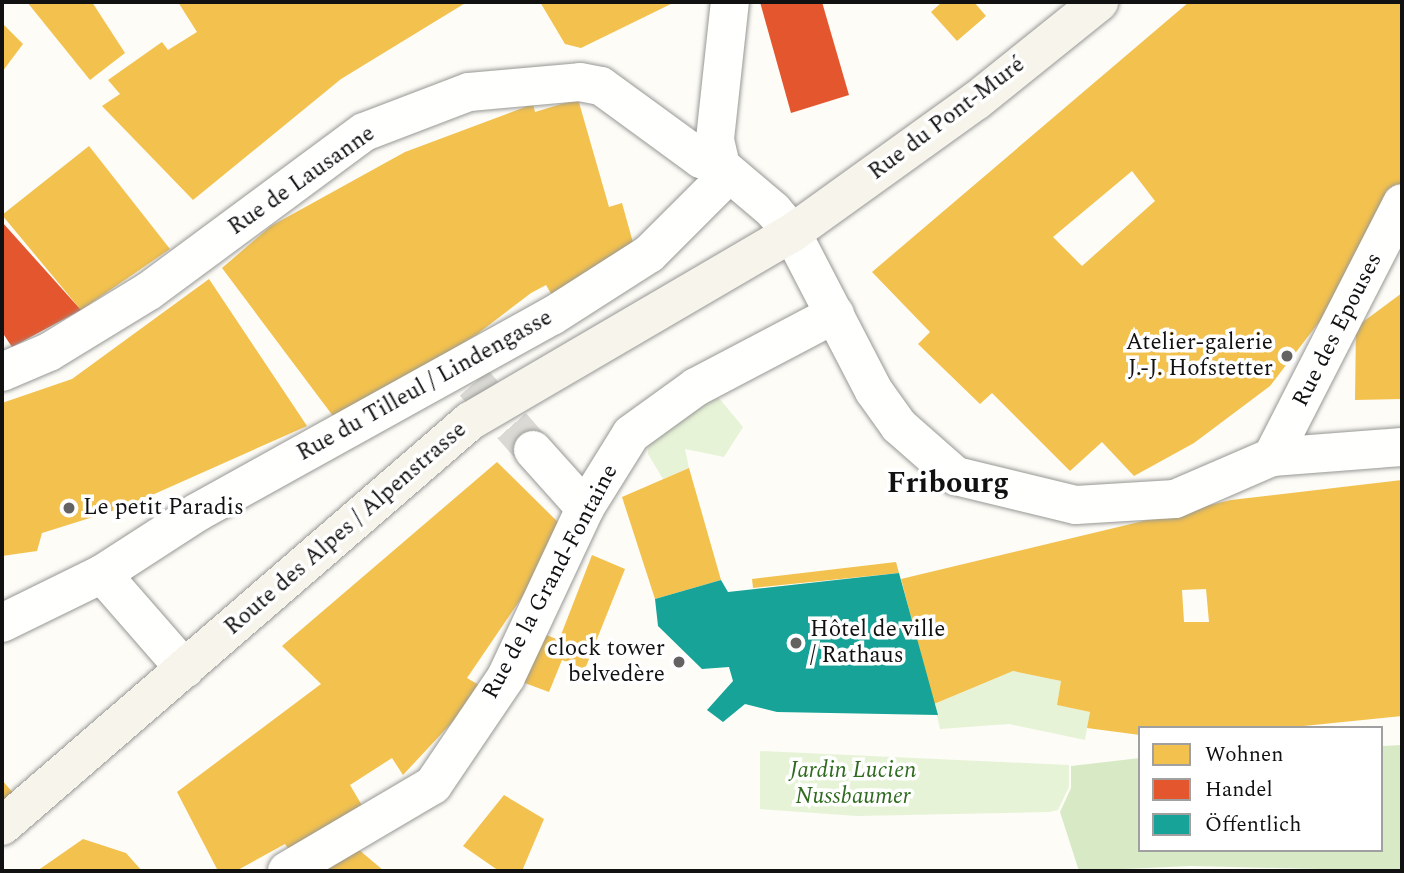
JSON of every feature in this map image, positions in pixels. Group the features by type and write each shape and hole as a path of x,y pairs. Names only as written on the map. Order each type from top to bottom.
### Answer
{"main road":[{"name":"Rue du Pont-Muré","path":"792,233 976,101 1099,2"},
{"name":"Route des Alpes / Alpenstrasse","path":"2,825 470,421 792,233"}],"street":[{"path":"725,170 715,139 730,2"},
{"name":"Rue de Lausanne","path":"2,372 49,352 149,290 365,132 469,92 580,82 601,86 701,159 725,170 792,233 900,426 956,476 1076,505 1175,499 1272,457 1402,447"},
{"name":"Rue du Tilleul / Lindengasse","path":"2,623 102,574 198,512 468,375 649,254 725,170"},
{"name":"Rue des Epouses","path":"1272,457 1402,203"},
{"name":"Rue de la Grand-Fontaine","path":"288,871 433,785 506,677 585,508 631,434 696,387 835,314"},
{"path":"533,450 585,508"},
{"path":"102,574 184,669"}],"green space":[{"path":"714,392 743,427 724,457 685,449 689,468 663,479 648,454 649,438"},
{"path":"1013,671 1061,681 1057,705 1090,712 1085,740 1009,724 940,729 934,704"},
{"path":"1402,745 1402,871 1191,866 1079,871 1060,812 1071,788 1071,766 1138,758 1138,852 1383,852 1383,746"},
{"name":"Jardin Lucien Nussbaumer","path":"760,751 1069,765 1069,787 1058,810 1049,812 857,816 760,809"}],"building: Wohnen":[{"path":"27,2 92,2 125,53 90,80"},
{"path":"178,2 467,2 341,79 193,200 102,106 120,94 108,80 162,42 168,50 197,32"},
{"path":"540,2 675,2 581,48 565,44"},
{"path":"942,2 974,2 986,16 957,41 931,12"},
{"path":"1189,2 1402,2 1402,184 1326,313 1270,386 1194,443 1134,476 1102,442 1070,471 992,393 980,404 918,344 930,332 872,272","holes":["1132,171 1155,201 1082,266 1053,237"]},
{"path":"2,23 23,44 2,72"},
{"path":"578,99 609,207 622,203 637,257 556,302 546,285 531,293 476,335 336,420 222,268 271,226 405,152 533,104 535,112"},
{"path":"89,146 170,249 81,310 2,215"},
{"path":"209,279 307,426 125,507 42,533 37,551 2,556 2,403 72,379"},
{"path":"1402,293 1402,399 1355,400 1356,327"},
{"path":"497,462 567,531 467,678 484,688 403,775 392,758 350,785 367,814 293,856 285,844 236,871 218,871 177,792 321,684 282,646"},
{"path":"689,468 721,580 655,599 622,497"},
{"path":"1402,480 1402,716 1304,726 1138,726 1138,735 1087,728 1090,712 1057,705 1061,681 1013,671 934,704 901,579 1231,500","holes":["1206,589 1209,622 1184,622 1182,590"]},
{"path":"592,555 625,569 585,669 562,660 549,692 514,679 534,630 559,640"},
{"path":"896,562 899,573 753,588 752,579"},
{"path":"2,780 14,794 2,804"},
{"path":"504,795 544,819 522,871 499,871 463,846"},
{"path":"83,839 126,853 142,871 37,871"},
{"path":"351,843 384,871 301,871"}],"building: Handel":[{"path":"760,2 822,2 849,95 791,113"},
{"path":"2,222 81,310 12,347 2,332"}],"building: Öffentlich":[{"name":"Hôtel de ville / Rathaus","path":"899,573 938,715 777,712 745,704 723,722 707,710 733,681 729,667 702,669 658,626 655,599 721,580 728,592"}],"tunnel":[{"path":"474,383 533,450"}],"place":[{"name":"Atelier-galerie J.-J. Hofstetter","path":"1287,356"},
{"name":"Le petit Paradis","path":"69,508"},
{"name":"Hôtel de ville / Rathaus","path":"796,643"},
{"name":"clock tower belvedère","path":"679,662"}],"district":[{"name":"Fribourg","path":"948,483"}]}
